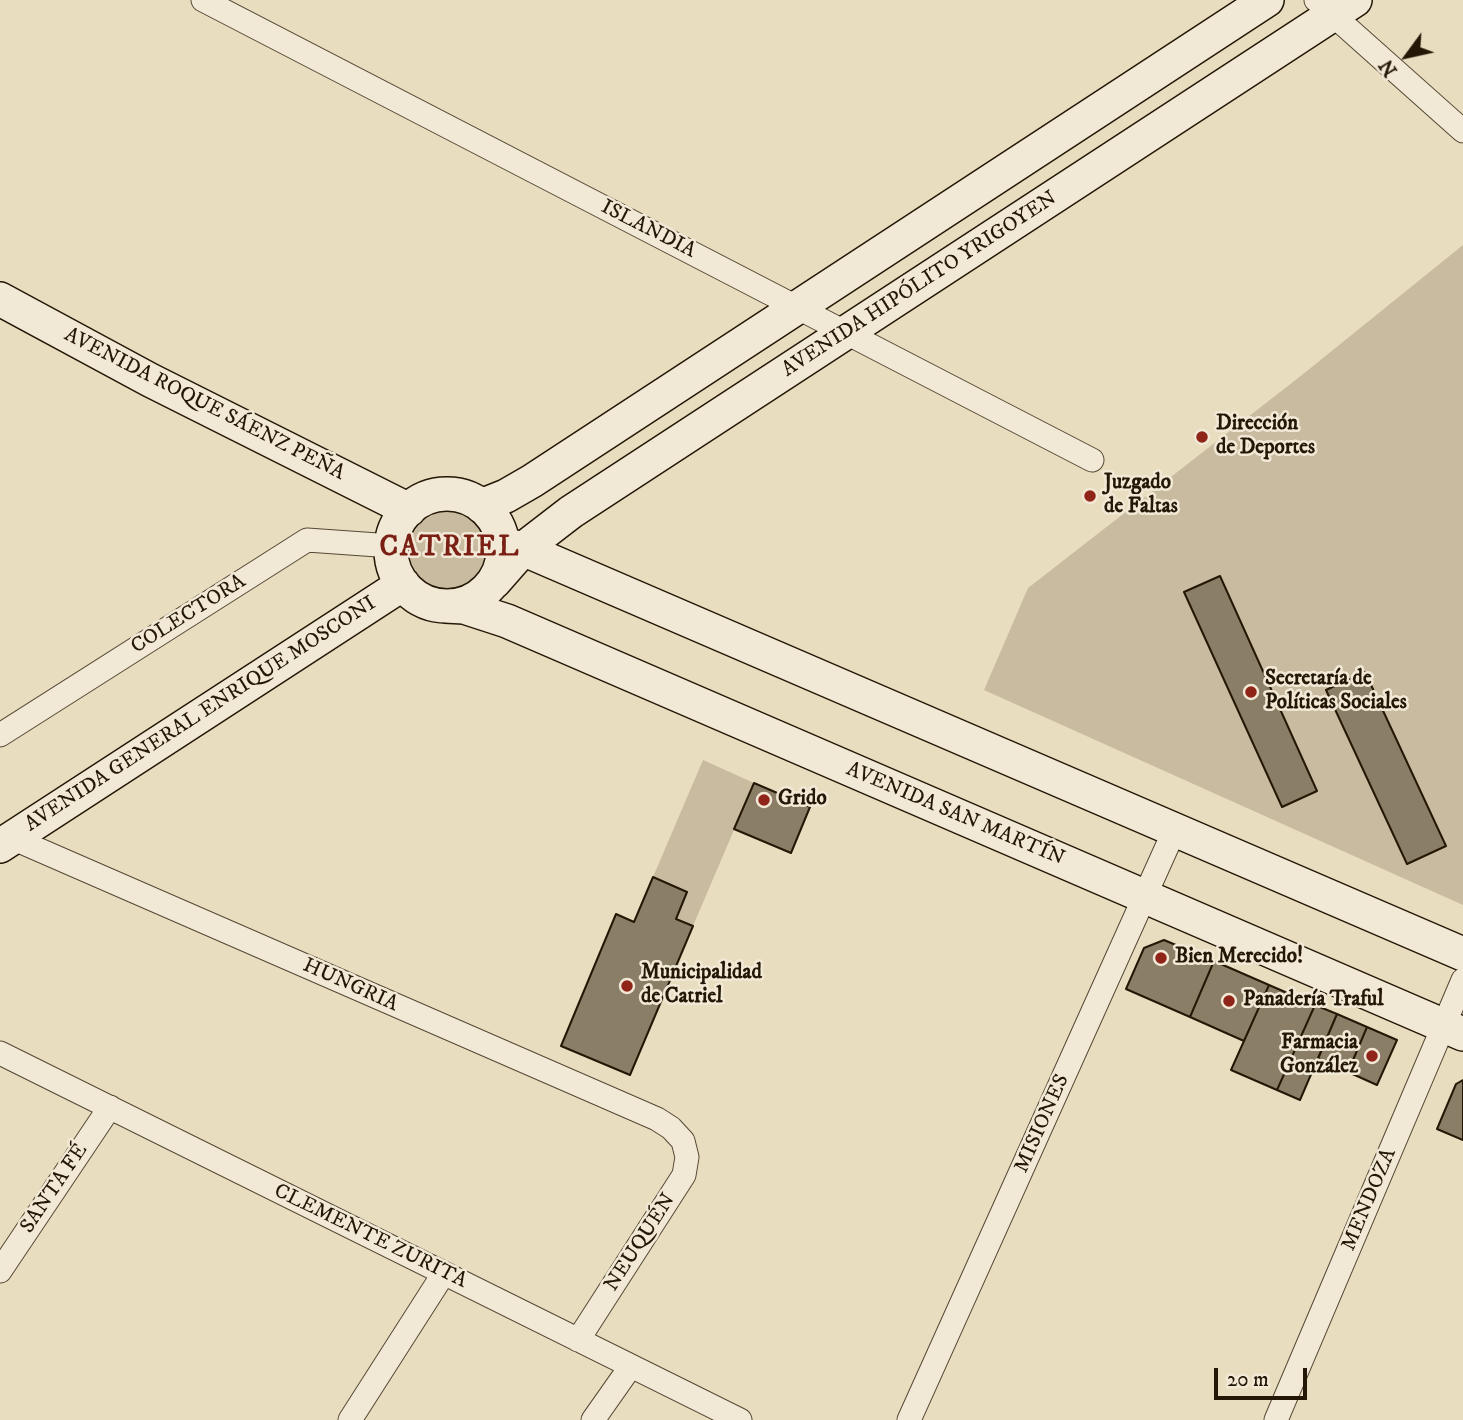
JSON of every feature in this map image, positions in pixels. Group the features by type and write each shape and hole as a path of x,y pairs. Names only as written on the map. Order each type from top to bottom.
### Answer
{"main road":[{"path":"481,506 532,481 1267,0"},
{"name":"AVENIDA HIPÓLITO YRIGOYEN","path":"444,607 464,604 481,596 494,582 513,547 847,333 1335,4"},
{"name":"AVENIDA ROQUE SÁENZ PEÑA","path":"0,299 150,380 409,510"},
{"path":"403,584 392,559 392,546 399,522 423,500 439,495 466,497 481,506 493,518 513,547 1463,954"},
{"name":"AVENIDA SAN MARTÍN","path":"403,584 414,595 429,603 444,607 464,607 507,621 1453,1030"},
{"name":"AVENIDA GENERAL ENRIQUE MOSCONI","path":"6,842 403,584"}],"street":[{"name":"ISLANDIA","path":"203,0 1093,460"},
{"path":"1335,4 1463,131"},
{"name":"COLECTORA","path":"1,731 307,540 392,546"},
{"name":"MISIONES","path":"909,1420 1175,829"},
{"name":"HUNGRIA","path":"6,842 657,1119 671,1128 683,1141"},
{"name":"MENDOZA","path":"1276,1420 1453,1030 1463,980"},
{"name":"CLEMENTE ZURITA","path":"0,1053 740,1420"},
{"name":"SANTA FÉ","path":"0,1271 110,1107"},
{"name":"NEUQUÉN","path":"578,1340 684,1175 687,1157 683,1141"},
{"path":"349,1420 444,1273"},
{"path":"593,1420 631,1366"}],"shaded area":[{"path":"1463,245 1463,905 984,690 1028,588 1302,375"},
{"path":"448,512 463,515 480,529 487,551 484,566 470,583 448,590 433,587 416,573 409,551 412,536 426,519"},
{"path":"703,760 754,783 693,926 676,919 687,892 653,877"}],"building":[{"name":"Secretaría de Políticas Sociales","path":"1220,576 1317,791 1282,807 1184,592"},
{"path":"1365,672 1446,846 1407,864 1326,690"},
{"path":"754,783 810,807 791,853 734,829"},
{"name":"Municipalidad de Catriel","path":"653,877 687,892 676,919 693,926 630,1075 561,1046 616,914 634,922"},
{"path":"1164,940 1214,961 1190,1017 1126,989 1144,948"},
{"name":"Panadería Traful","path":"1214,961 1269,985 1244,1041 1190,1017"},
{"path":"1269,985 1315,1005 1277,1090 1231,1070"},
{"path":"1315,1005 1337,1014 1300,1100 1277,1090"},
{"path":"1337,1014 1367,1027 1348,1072 1318,1059"},
{"name":"Farmacia González","path":"1367,1027 1397,1040 1377,1085 1348,1072"},
{"path":"1463,1080 1463,1140 1437,1129 1456,1084"}],"place":[{"name":"Dirección de Deportes","path":"1202,437"},
{"name":"Juzgado de Faltas","path":"1090,496"},
{"name":"Secretaría de Políticas Sociales","path":"1251,692"},
{"name":"Grido","path":"764,800"},
{"name":"Bien Merecido!","path":"1161,958"},
{"name":"Municipalidad de Catriel","path":"627,986"},
{"name":"Panadería Traful","path":"1229,1001"},
{"name":"Farmacia González","path":"1372,1056"}],"district":[{"name":"CATRIEL","path":"450,549"}]}
